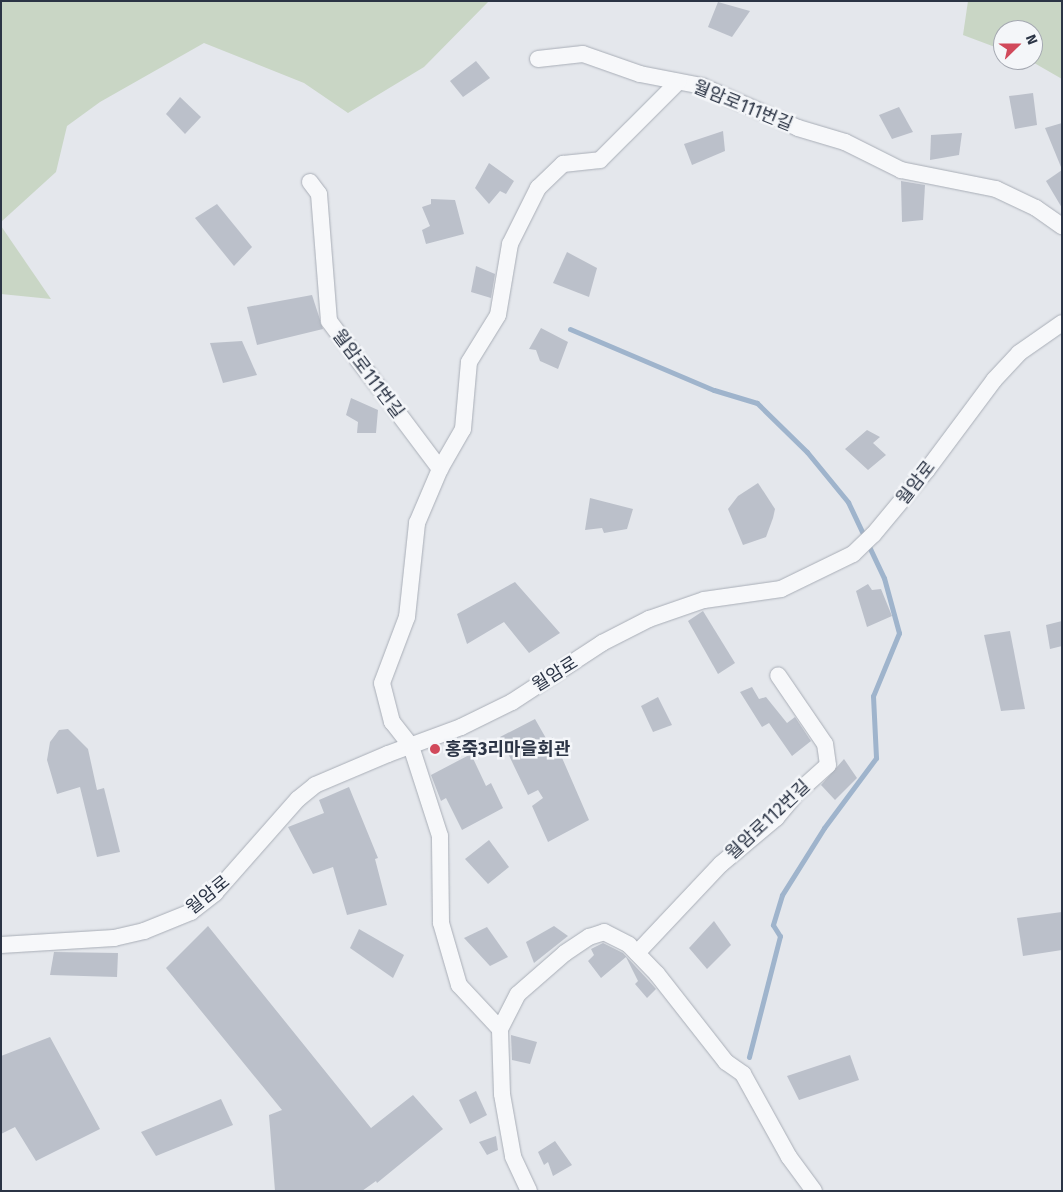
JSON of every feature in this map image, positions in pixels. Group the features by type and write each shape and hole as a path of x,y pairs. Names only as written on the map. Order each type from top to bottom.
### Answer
{"street":[{"path":"538,59 583,54 640,74 678,82"},
{"name":"월암로111번길","path":"410,746 392,722 382,683 407,617 417,523 440,469 463,428 469,362 498,315 510,244 538,188 563,164 600,160 678,82 702,86 798,128 845,142 902,170 996,189 1036,208 1062,226"},
{"name":"월암로111번길","path":"310,182 319,194 328,321 440,469"},
{"name":"월암로","path":"1,945 114,938 144,931 191,912 215,893 298,799 315,785 462,727 512,702 602,643 649,619 704,600 781,589 809,578 867,541 994,380 1032,342 1062,323"},
{"name":"월암로112번길","path":"637,953 721,864 776,818 798,792 828,766 825,744 778,675"},
{"path":"410,746 440,836 441,923 459,985 500,1029"},
{"path":"529,1191 512,1156 502,1094 500,1029 518,994 589,937 604,932 629,945 637,953 657,974 726,1062 743,1074 789,1157 814,1191"}],"green space":[{"path":"1,1 489,1 424,67 348,113 304,83 204,43 100,102 67,126 56,172 1,222"},
{"path":"968,1 1062,1 1062,79 1043,68 1043,20 993,20 993,46 963,35"},
{"path":"1,226 51,299 1,294"}],"building":[{"path":"718,2 750,11 732,37 708,27"},
{"path":"476,61 490,78 463,97 450,81"},
{"path":"1033,93 1037,125 1015,129 1009,96"},
{"path":"180,97 201,117 185,134 166,114"},
{"path":"899,107 913,132 892,139 879,115"},
{"path":"1062,123 1062,167 1061,167 1045,128"},
{"path":"723,131 725,151 692,165 684,144"},
{"path":"962,133 959,155 930,160 931,135"},
{"path":"489,163 514,181 506,194 500,191 489,204 475,188"},
{"path":"1062,170 1062,208 1046,181"},
{"path":"901,181 925,185 923,220 902,222"},
{"path":"431,199 455,200 464,234 426,244 422,230 430,226 422,207 431,204"},
{"path":"217,204 252,247 234,266 195,218"},
{"path":"567,252 597,268 589,297 553,283"},
{"path":"476,266 495,274 491,298 471,292"},
{"path":"312,295 323,329 257,345 247,307"},
{"path":"541,328 568,342 558,369 540,361 536,350 529,349"},
{"path":"242,341 257,375 223,383 210,343"},
{"path":"351,398 378,410 376,433 357,433 358,422 346,415"},
{"path":"867,430 880,437 873,443 886,455 868,470 845,449"},
{"path":"758,483 775,509 773,518 766,537 743,545 728,509 738,496"},
{"path":"590,498 633,509 627,529 604,533 602,528 585,530"},
{"path":"515,582 560,633 529,653 504,622 467,644 457,614"},
{"path":"868,584 872,590 881,589 892,616 867,627 856,591"},
{"path":"703,611 735,663 718,674 688,621"},
{"path":"1062,621 1062,646 1050,649 1046,625"},
{"path":"1010,631 1025,709 1001,711 984,635"},
{"path":"752,687 759,699 766,697 787,723 795,717 811,741 792,756 769,723 762,727 740,692"},
{"path":"658,697 672,725 653,732 641,706"},
{"path":"535,719 547,740 553,737 589,820 548,842 532,806 543,798 538,790 528,795 500,737"},
{"path":"68,729 88,749 97,790 104,788 120,852 97,857 80,787 57,794 47,760 50,742 59,730"},
{"path":"471,754 486,786 491,783 503,808 462,830 446,798 441,801 431,775"},
{"path":"844,759 857,778 835,800 821,785"},
{"path":"349,787 378,858 375,859 387,905 347,915 333,867 313,874 288,827 324,813 319,800"},
{"path":"489,840 509,867 488,884 465,859"},
{"path":"1062,912 1062,950 1023,956 1017,918"},
{"path":"714,921 731,945 707,969 689,948"},
{"path":"208,926 371,1128 413,1095 443,1129 377,1183 376,1181 362,1191 275,1191 269,1115 282,1110 166,968"},
{"path":"554,926 568,936 534,963 526,942"},
{"path":"487,927 508,957 490,966 464,938"},
{"path":"359,929 404,955 393,978 350,948"},
{"path":"603,943 623,953 656,989 647,998 635,984 638,981 626,957 601,978 588,961 594,955 591,949"},
{"path":"54,952 118,953 117,977 50,975"},
{"path":"511,1035 537,1042 530,1064 512,1060"},
{"path":"50,1037 100,1129 36,1161 15,1127 1,1134 1,1056"},
{"path":"850,1055 859,1080 799,1100 787,1076"},
{"path":"476,1091 487,1115 470,1124 459,1100"},
{"path":"221,1099 233,1125 156,1156 141,1132"},
{"path":"496,1136 498,1150 487,1155 479,1142"},
{"path":"555,1141 572,1165 553,1176 548,1162 544,1165 538,1152"}],"waterway":[{"path":"570,329 714,390 757,403 807,452 848,502 884,578 899,633 873,696 876,758 824,828 782,895 773,925 780,936 749,1057"}],"place":[{"name":"홍죽3리마을회관","path":"435,749"}]}
